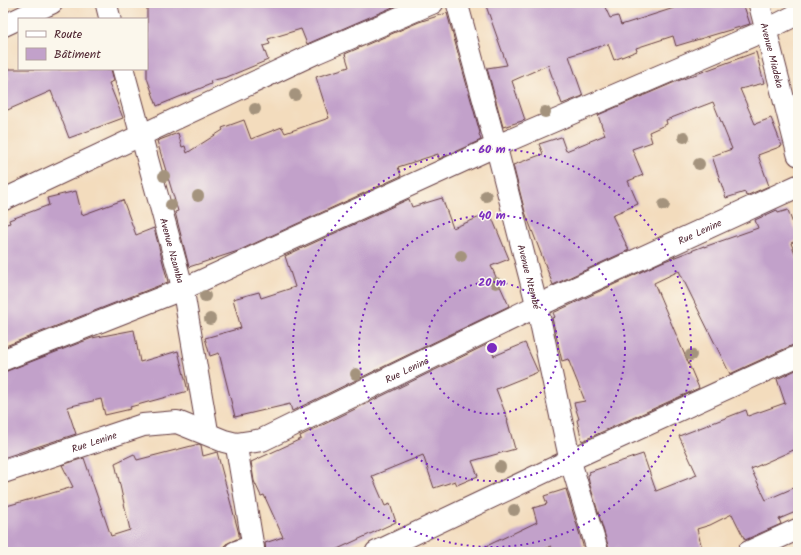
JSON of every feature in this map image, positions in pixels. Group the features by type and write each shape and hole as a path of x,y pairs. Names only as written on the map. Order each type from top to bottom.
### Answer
{"street":[{"path":"20,18 52,3"},
{"path":"106,3 110,18"},
{"path":"3,200 316,53 434,3"},
{"name":"Avenue Ntembé","path":"457,3 496,146 537,306 570,460 598,552"},
{"name":"Avenue Miadeka","path":"760,3 798,155"},
{"path":"3,360 183,289 496,146 766,30 798,14"},
{"path":"3,26 18,19"},
{"name":"Avenue Nzamba","path":"123,70 183,289 208,434"},
{"name":"Rue Lenine","path":"3,472 143,425 177,422 224,441 236,444 262,440 537,306 798,186"},
{"path":"376,552 570,460 798,356"},
{"path":"236,444 247,550"},
{"path":"748,552 798,529"}],"building":[{"path":"147,3 400,4 307,44 301,29 268,39 270,44 263,46 268,60 227,77 210,81 211,84 157,106 147,78"},
{"path":"485,3 603,3 610,18 618,16 621,25 674,8 672,3 743,3 750,24 676,46 673,36 636,48 637,51 614,60 608,44 569,56 583,96 562,104 548,65 512,81 525,120 503,127 487,68 507,65"},
{"path":"447,13 481,140 439,159 438,154 398,167 401,176 238,251 189,267 175,212 178,211 157,141 178,133 182,147 185,146 187,153 223,130 222,128 244,120 251,139 282,127 285,133 329,118 316,77 349,67 345,54 419,22"},
{"path":"756,52 764,83 740,89 755,124 771,118 782,146 758,155 769,186 746,196 745,192 726,198 712,156 732,149 713,102 666,120 667,124 649,132 652,142 632,149 643,175 628,181 638,204 612,215 629,250 553,285 525,212 513,165 543,154 539,144 561,137 566,151 605,135 598,115 675,82"},
{"path":"5,69 111,70 114,81 109,83 123,118 69,138 51,91 3,112 3,82 9,79"},
{"path":"76,191 82,215 123,200 136,235 154,228 168,282 3,347 3,225 10,223 9,220 49,205 47,198"},
{"path":"442,198 453,228 490,213 509,259 491,266 509,306 292,411 290,404 235,417 219,353 210,356 205,338 241,328 233,299 259,292 261,298 295,287 285,256 409,199 412,207"},
{"path":"777,210 778,213 788,210 798,238 798,240 791,243 798,261 798,344 730,374 679,271 654,283 699,388 582,441 577,420 579,419 574,403 585,401 568,359 562,361 552,318 555,317 553,313 662,262 758,228 755,220"},
{"path":"134,330 140,362 178,351 188,391 130,407 131,409 105,415 101,399 67,407 76,434 3,458 3,372 92,338"},
{"path":"525,343 538,372 496,389 508,420 515,449 472,461 478,476 457,485 455,481 434,488 423,455 372,476 385,506 390,504 396,522 331,552 266,552 265,543 283,537 264,495 261,496 254,481 251,462 301,439 300,436 488,344 494,356"},
{"path":"798,369 798,448 751,469 766,500 798,486 798,511 779,519 781,524 745,540 732,514 710,525 697,529 703,552 610,552 589,482 589,472 643,454 656,491 697,475 679,436 746,410 748,416 785,403 777,379"},
{"path":"199,444 201,445 203,456 217,452 239,534 239,538 226,544 223,550 215,552 3,552 3,507 73,487 62,465 84,458 111,536 130,530 115,463 134,454 137,460"},
{"path":"566,489 585,552 554,552 551,546 538,552 474,552 537,522 533,508 547,504 544,496"}]}
